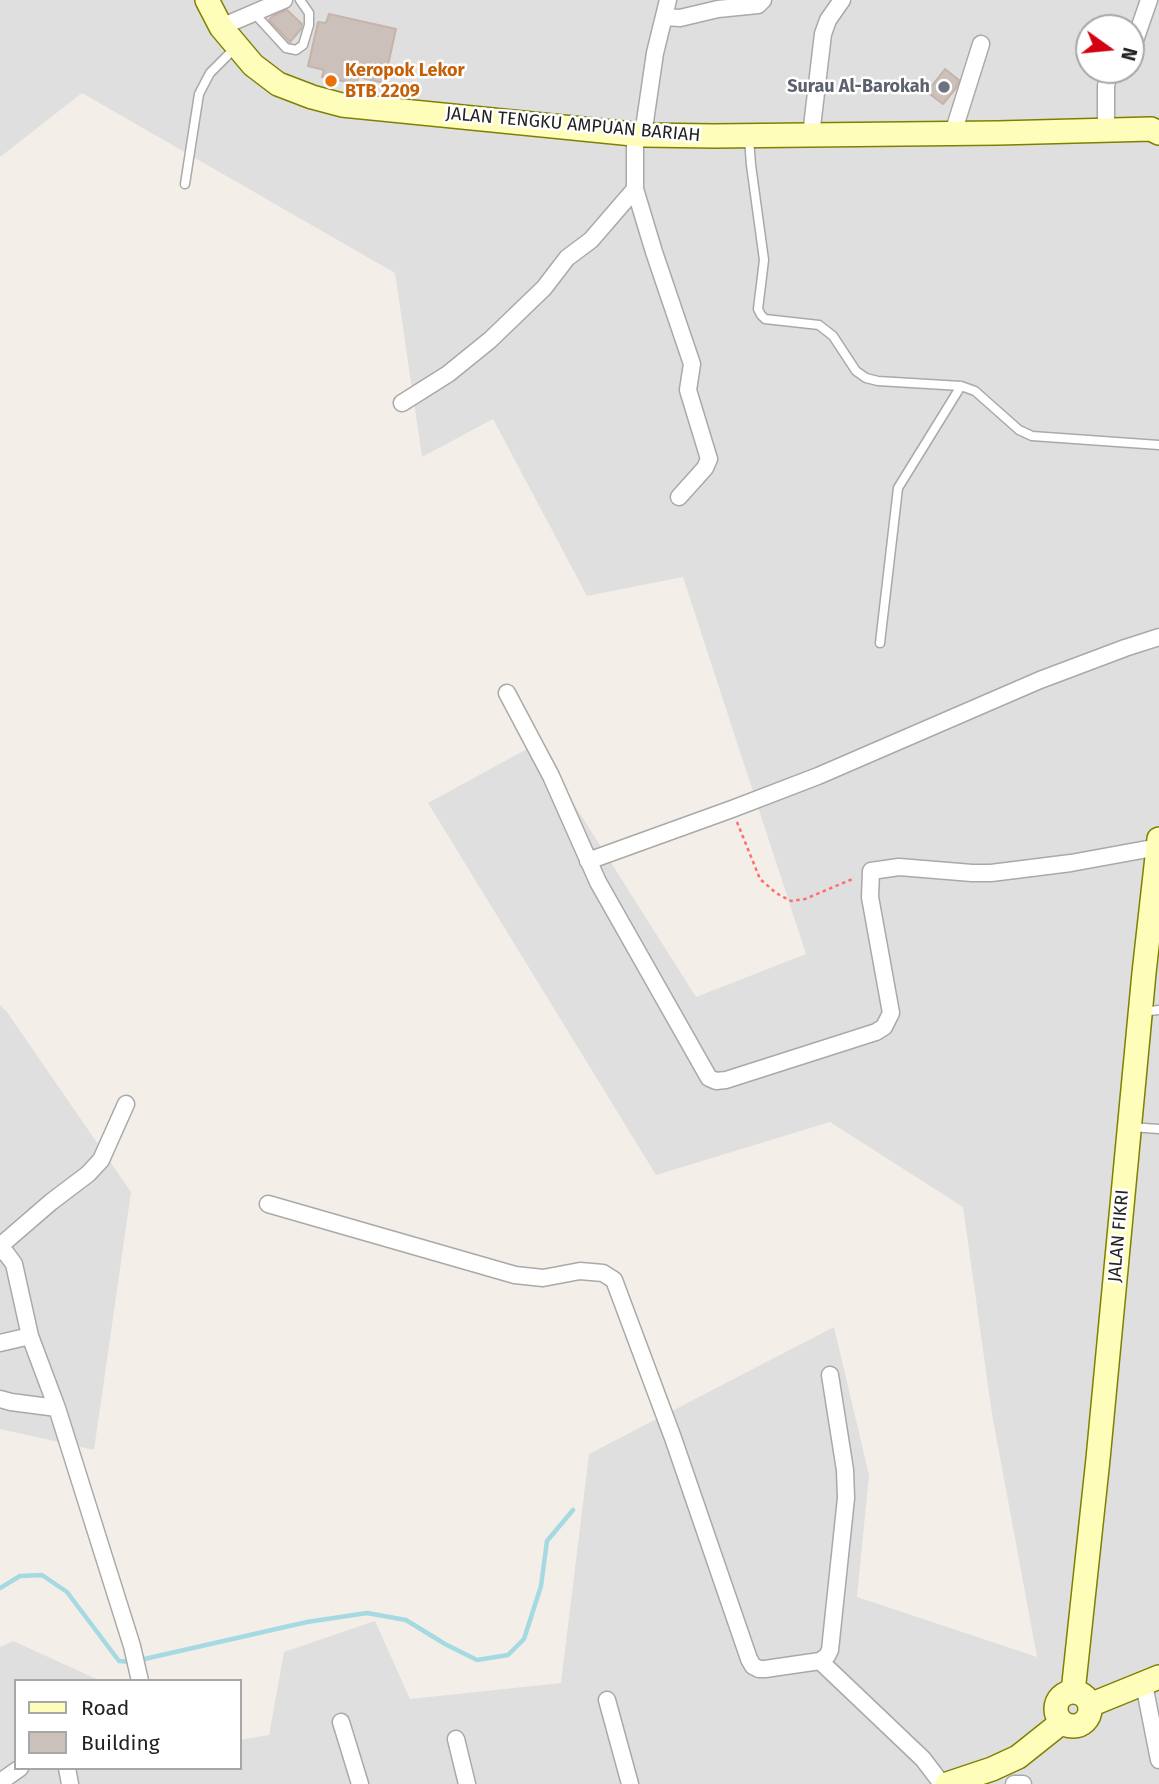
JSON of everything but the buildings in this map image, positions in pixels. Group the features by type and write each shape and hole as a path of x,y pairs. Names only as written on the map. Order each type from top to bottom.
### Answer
{"street":[{"name":"JALAN TENGKU AMPUAN BARIAH","path":"207,0 221,27 253,65 278,83 312,97 342,105 639,134 811,135 1156,128"},
{"path":"221,27 284,0"},
{"path":"668,0 639,134 635,189 692,364 688,390 709,459 705,468 679,497"},
{"path":"664,17 680,18 718,9 758,5 763,0"},
{"path":"811,135 823,34 828,20 842,0"},
{"path":"953,133 981,44"},
{"path":"1106,84 1106,130"},
{"path":"402,403 448,374 491,340 544,288 567,258 592,240 635,189"},
{"path":"588,861 732,809 880,751 1040,680 1159,637"},
{"path":"507,693 551,776 588,861 709,1077 716,1081 876,1032 884,1027 891,1013 870,897 871,872 899,867 991,873 1071,863 1158,847"},
{"name":"JALAN FIKRI","path":"1082,1699 1079,1633 1129,1127 1150,1011 1159,839"},
{"path":"126,1104 101,1160 0,1248 13,1264 30,1336 57,1408 139,1676"},
{"path":"268,1204 515,1275 542,1278 580,1271 603,1273 614,1280 673,1438 749,1659 758,1669 820,1661 830,1650 846,1498 845,1470 830,1375"},
{"path":"0,1343 30,1336"},
{"path":"0,1399 57,1408"},
{"path":"820,1661 923,1759 945,1784 992,1769 1018,1757 1062,1722 1057,1713 1059,1701 1067,1693 1082,1699 1151,1680 1159,1759"},
{"path":"607,1700 630,1784"},
{"path":"341,1722 360,1784"},
{"path":"456,1738 467,1784"},
{"path":"0,1782 17,1770"},
{"path":"1013,1784 1023,1784"}],"lane":[{"path":"254,13 286,48 296,50 303,45 309,25 309,13 300,0"},
{"path":"185,184 199,94 210,73 237,46"},
{"path":"748,135 764,260 758,309 765,319 819,325 833,336 856,371 866,377 878,381 961,386 975,391 1019,430 1032,436 1159,445"},
{"path":"880,643 898,488 961,386"},
{"path":"1129,1127 1159,1129"}],"path":[{"path":"732,809 760,879 776,893 791,901 805,899 871,872"}],"shaded area":[{"path":"0,0 1159,0 1159,1784 0,1784 0,1647 13,1641 97,1679 14,1679 14,1770 242,1770 242,1740 269,1735 284,1652 375,1621 410,1699 561,1683 589,1454 834,1327 869,1475 857,1597 1037,1657 992,1414 963,1207 830,1122 656,1175 428,803 536,744 696,997 806,954 683,577 587,596 493,419 422,457 395,273 82,93 0,157"},
{"path":"0,1005 131,1192 94,1450 0,1429"}],"waterway":[{"path":"140,1660 307,1622 367,1613 406,1620 477,1660 508,1655 524,1639 541,1586 547,1541 573,1510"},
{"path":"0,1588 20,1576 42,1575 67,1592 119,1661 131,1662"}],"place":[{"name":"Keropok Lekor BTB 2209","path":"331,81"},
{"name":"Surau Al-Barokah","path":"944,87"}]}
